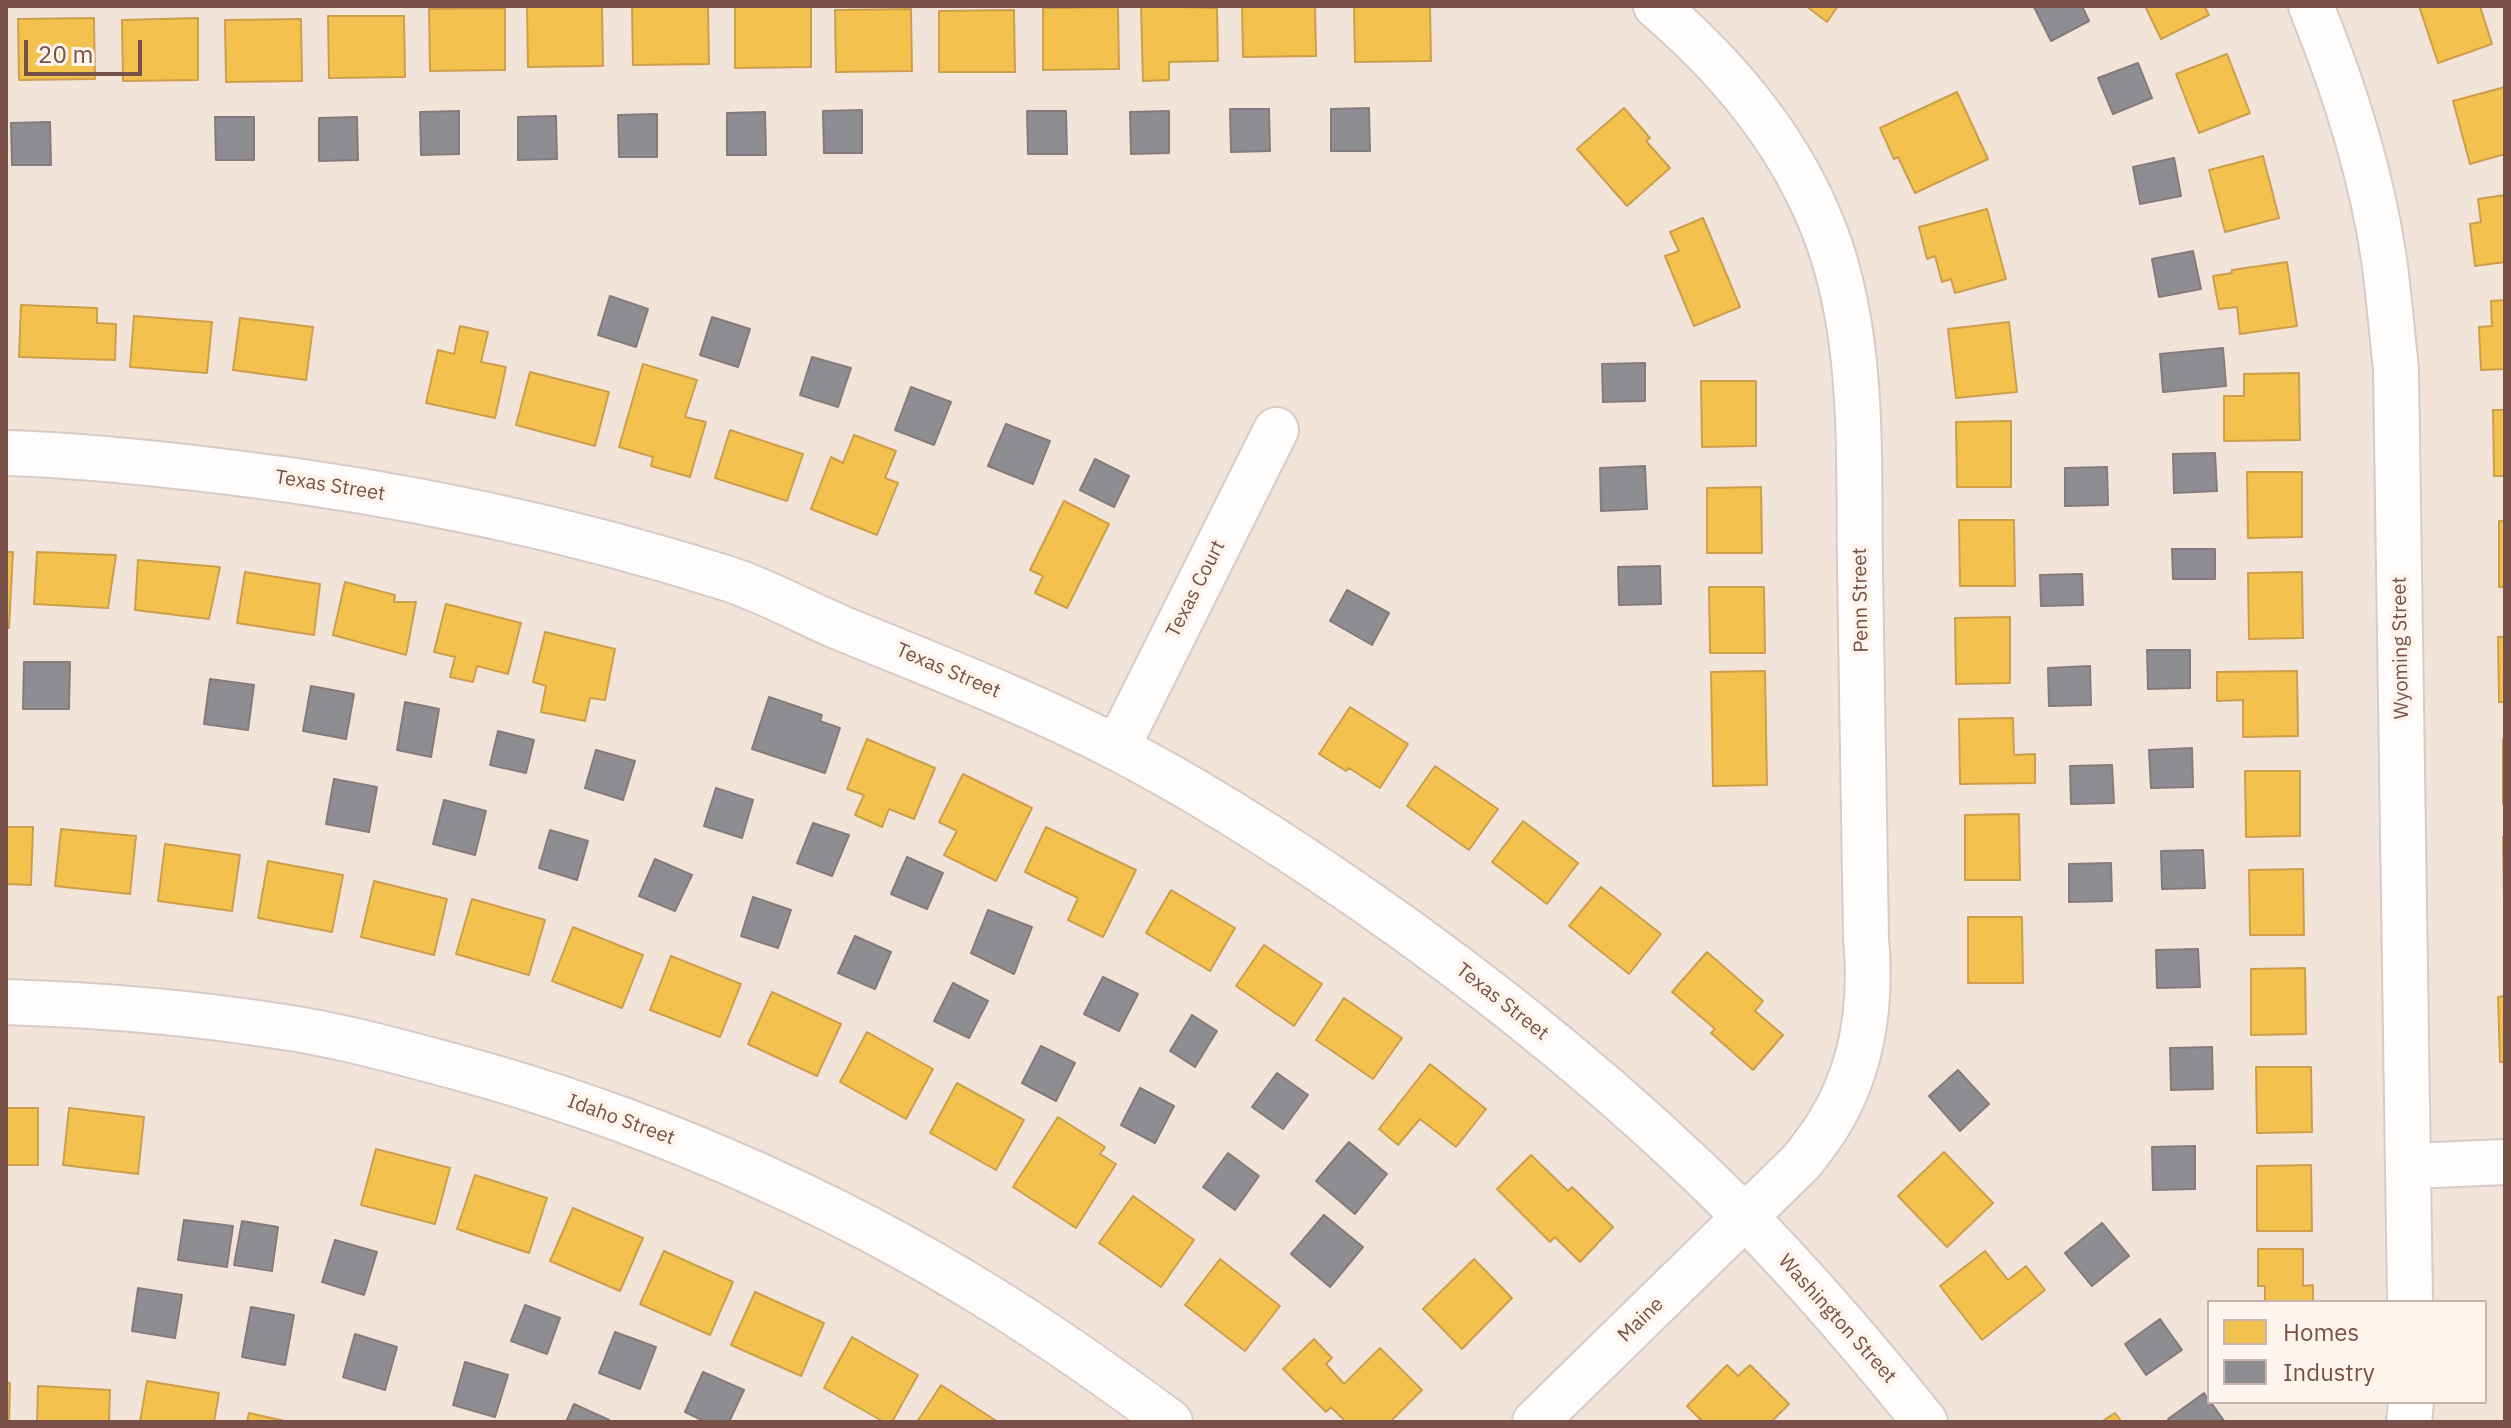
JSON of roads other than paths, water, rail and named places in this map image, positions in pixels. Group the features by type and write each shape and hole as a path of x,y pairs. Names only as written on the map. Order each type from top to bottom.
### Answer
{"street":[{"name":"Penn Street","path":"1656,6 1690,35 1734,81 1767,123 1799,173 1839,274 1857,387 1869,969 1867,1015 1854,1071 1829,1124 1802,1161 1746,1218"},
{"name":"Wyoming Street","path":"2311,6 2334,61 2360,147 2384,257 2396,369 2410,1300"},
{"name":"Texas Court","path":"1117,748 1276,430"},
{"name":"Texas Street","path":"6,453 69,455 324,483 534,525 731,580 949,670 1117,748 1291,850 1437,951 1521,1016 1603,1084 1746,1218"},
{"name":"Idaho Street","path":"6,1002 135,1009 279,1026 460,1067 621,1118 762,1177 872,1231 991,1298 1091,1363 1170,1422"},
{"path":"2409,1166 2505,1162"},
{"name":"Maine","path":"1535,1422 1746,1218"},
{"name":"Washington Street","path":"1746,1218 1858,1339 1925,1422"}]}
